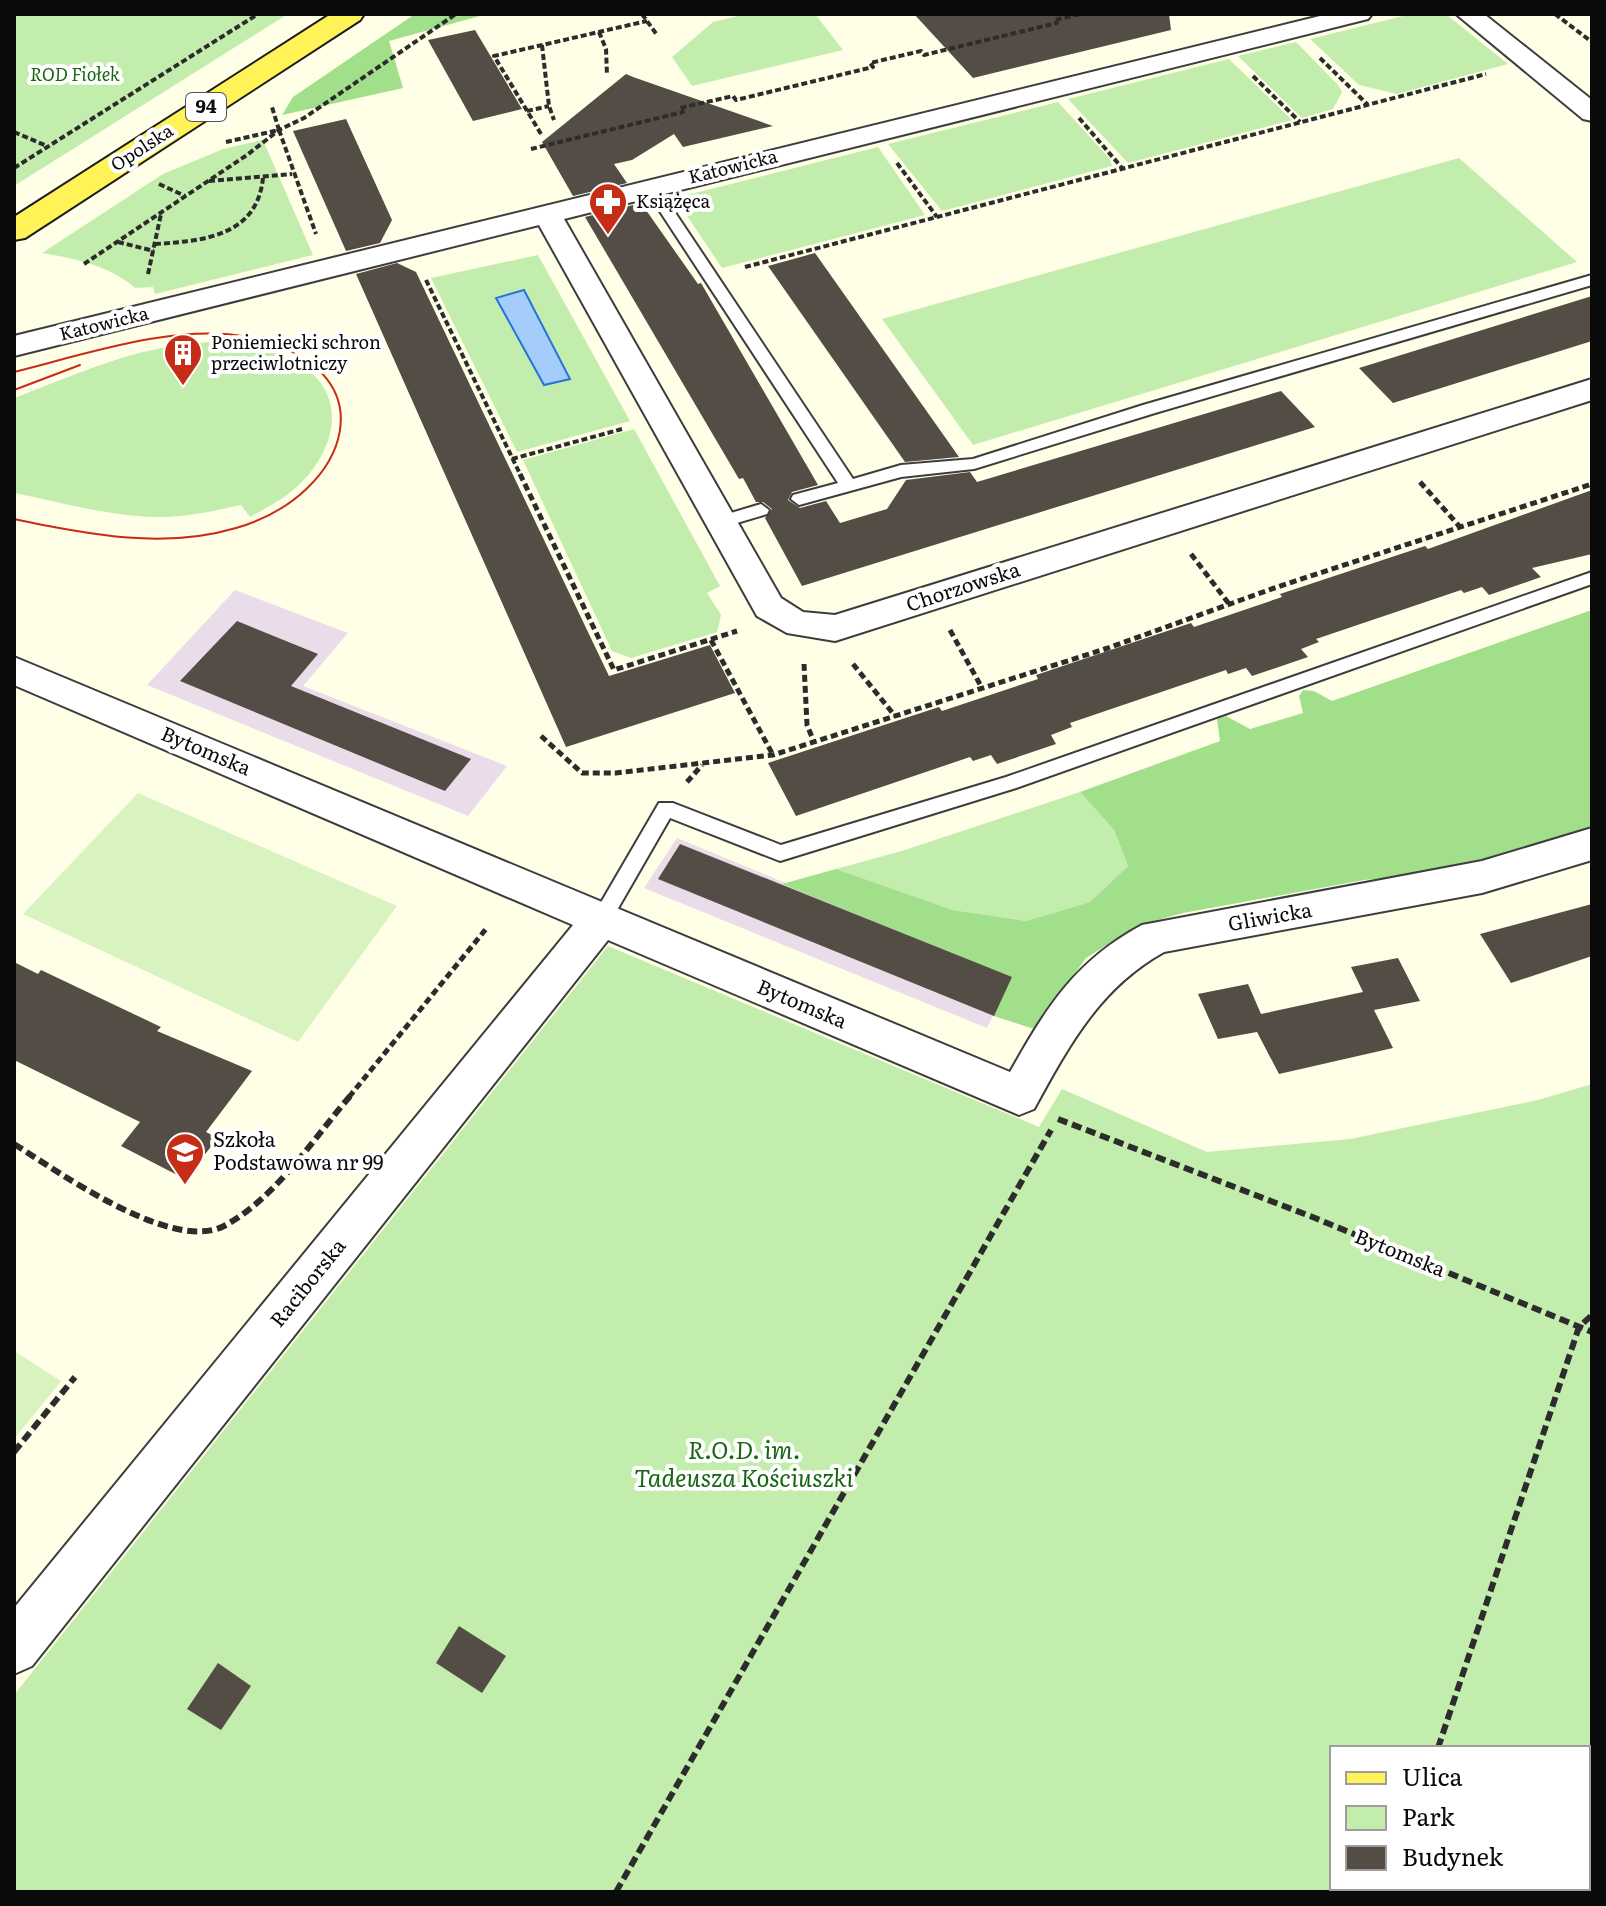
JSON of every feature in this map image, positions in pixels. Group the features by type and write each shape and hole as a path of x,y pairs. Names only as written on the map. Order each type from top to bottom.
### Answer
{"main road":[{"name":"Opolska","path":"14,231 350,14"}],"street":[{"name":"Katowicka","path":"14,346 546,212 1305,30 1359,14"},
{"path":"1469,14 1592,113"},
{"name":"Chorzowska","path":"546,212 769,607 784,620 807,627 835,628 1592,389"},
{"name":"Bytomska","path":"14,670 1019,1096"},
{"name":"Gliwicka","path":"1019,1096 1068,1008 1097,975 1128,950 1156,937 1482,877 1592,844"},
{"name":"Raciborska","path":"14,1648 602,918"}],"lane":[{"path":"651,187 847,483"},
{"path":"799,499 847,483 901,471 974,464 1149,409 1592,280"},
{"path":"720,522 761,510"},
{"path":"602,918 666,808 780,853 1009,783 1592,578"}],"path":[{"path":"14,168 258,14"},
{"path":"84,264 279,130 304,118 456,14"},
{"path":"642,14 657,35"},
{"path":"531,149 683,112 680,108 733,96 736,100 873,67 870,63 920,50 924,55 1057,23 1054,20 1080,14"},
{"path":"1555,14 1592,42"},
{"path":"541,134 494,56 647,21"},
{"path":"1305,30 1368,105"},
{"path":"599,32 606,49 607,75"},
{"path":"542,45 549,106 554,120"},
{"path":"711,276 1494,72"},
{"path":"1251,74 1301,122"},
{"path":"527,111 549,106"},
{"path":"1071,109 1123,169"},
{"path":"279,130 292,174 320,242"},
{"path":"14,132 48,147"},
{"path":"890,154 937,217"},
{"path":"208,181 292,174"},
{"path":"155,244 197,240 231,228 248,217 258,204 263,178"},
{"path":"158,183 185,196"},
{"path":"147,313 144,289 161,213"},
{"path":"118,242 154,251"},
{"path":"409,248 614,670 750,627"},
{"path":"512,459 662,418"},
{"path":"1419,482 1460,527"},
{"path":"541,736 582,773 616,773 773,755 1592,484"},
{"path":"1184,544 1229,604"},
{"path":"945,621 982,688"},
{"path":"710,639 773,755"},
{"path":"846,656 895,716"},
{"path":"804,658 807,725 814,742"},
{"path":"14,1144 103,1199 164,1227 194,1231 223,1226 267,1194 486,929"},
{"name":"Bytomska","path":"1019,1096 1057,1119 1315,1218 1592,1332"},
{"path":"616,1892 1057,1119"},
{"path":"1439,1746 1579,1327 1592,1315"},
{"path":"14,1452 75,1377"}],"shaded area":[{"path":"235,590 348,633 303,686 507,766 468,816 147,685"},
{"path":"677,838 1012,977 987,1028 644,888"}],"green space":[{"name":"ROD Fiołek","path":"14,14 288,14 14,186"},
{"path":"415,14 487,14 389,41 403,88 282,115 293,97"},
{"path":"746,14 815,14 843,50 692,86 672,57 713,22"},
{"path":"1411,14 1447,15 1508,64 1397,94 1359,85 1310,39"},
{"path":"1296,42 1342,92 1333,109 1302,118 1238,56"},
{"path":"1229,59 1292,120 1128,163 1068,99"},
{"path":"1058,102 1110,159 1112,166 942,211 888,144"},
{"path":"263,140 313,255 155,294 153,287 135,288 115,274 91,264 42,253 163,174 223,149"},
{"path":"878,147 925,215 722,268 675,198"},
{"path":"1459,158 1577,262 973,445 882,319"},
{"path":"538,255 630,421 517,452 431,278"},
{"path":"208,342 277,353 298,363 315,377 326,392 331,409 327,444 307,477 287,495 250,517 241,505 187,515 155,517 102,511 14,493 14,398 132,355"},
{"path":"634,429 720,586 707,593 721,615 717,632 631,658 612,651 523,460"},
{"path":"1592,610 1592,831 1428,874 1364,880 1183,913 1139,925 1086,958 1034,1029 994,1016 966,959 782,884 836,869 953,910 1026,921 1090,902 1128,866 1114,830 1080,792 1220,741 1217,719 1226,716 1250,729 1303,713 1299,696 1303,690 1314,691 1332,701"},
{"path":"1080,792 1114,830 1128,866 1090,902 1026,921 953,910 836,869 905,850"},
{"path":"138,793 397,906 298,1042 23,914"},
{"name":"R.O.D. im. Tadeusza Kościuszki","path":"608,946 1039,1127 1062,1089 1207,1152 1350,1139 1538,1100 1592,1084 1592,1892 14,1892 14,1695"},
{"path":"14,1351 61,1381 14,1439"}],"water":[{"path":"524,290 570,379 544,385 496,298"}],"building":[{"path":"914,14 1169,14 1171,30 973,78"},
{"path":"475,30 522,109 473,121 428,40"},
{"path":"626,74 773,126 683,147 674,134 632,160 614,164 627,183 573,196 542,142"},
{"path":"346,119 392,220 380,243 346,251 293,131"},
{"path":"641,203 698,284 701,283 818,485 792,492 788,500 800,508 826,501 840,523 887,509 906,480 970,472 977,482 1281,391 1315,427 802,586 765,518 772,509 763,502 756,502 743,478 739,479 585,217"},
{"path":"815,253 959,457 905,462 768,266"},
{"path":"397,263 416,272 609,676 710,645 735,693 566,747 356,274"},
{"path":"1592,296 1592,341 1393,403 1359,368"},
{"path":"1592,490 1592,554 1532,568 1541,577 1489,595 1482,587 1464,593 1461,590 1316,639 1319,642 1301,649 1308,657 1252,676 1246,668 1228,674 1226,670 1070,723 1072,727 1051,735 1056,744 997,764 991,755 973,761 970,757 796,816 768,763 939,707 942,711 1038,679 1036,675 1191,623 1194,627 1282,597 1280,594 1425,546 1428,549"},
{"path":"237,621 318,654 291,686 471,759 445,791 180,681"},
{"path":"680,844 1012,977 994,1016 658,879"},
{"path":"1592,904 1592,956 1511,983 1480,934"},
{"path":"1398,958 1420,1001 1374,1010 1393,1048 1279,1074 1257,1032 1218,1039 1198,994 1248,984 1261,1014 1363,992 1351,967"},
{"path":"14,962 38,974 41,970 161,1027 157,1031 252,1071 206,1132 218,1138 185,1179 121,1146 140,1122 14,1060"},
{"path":"459,1626 506,1656 482,1693 436,1663"},
{"path":"218,1663 251,1686 221,1730 187,1709"}],"tram line":[{"path":"14,372 160,337 190,334 247,337 293,352 323,375 338,402 340,431 329,461 307,488 276,512 236,528 208,535 153,539 97,534 14,519"},
{"path":"14,390 80,365"}],"place":[{"name":"Książęca","path":"608,236"},
{"name":"Poniemiecki schron przeciwlotniczy","path":"183,387"},
{"name":"Szkoła Podstawowa nr 99","path":"185,1186"}]}
